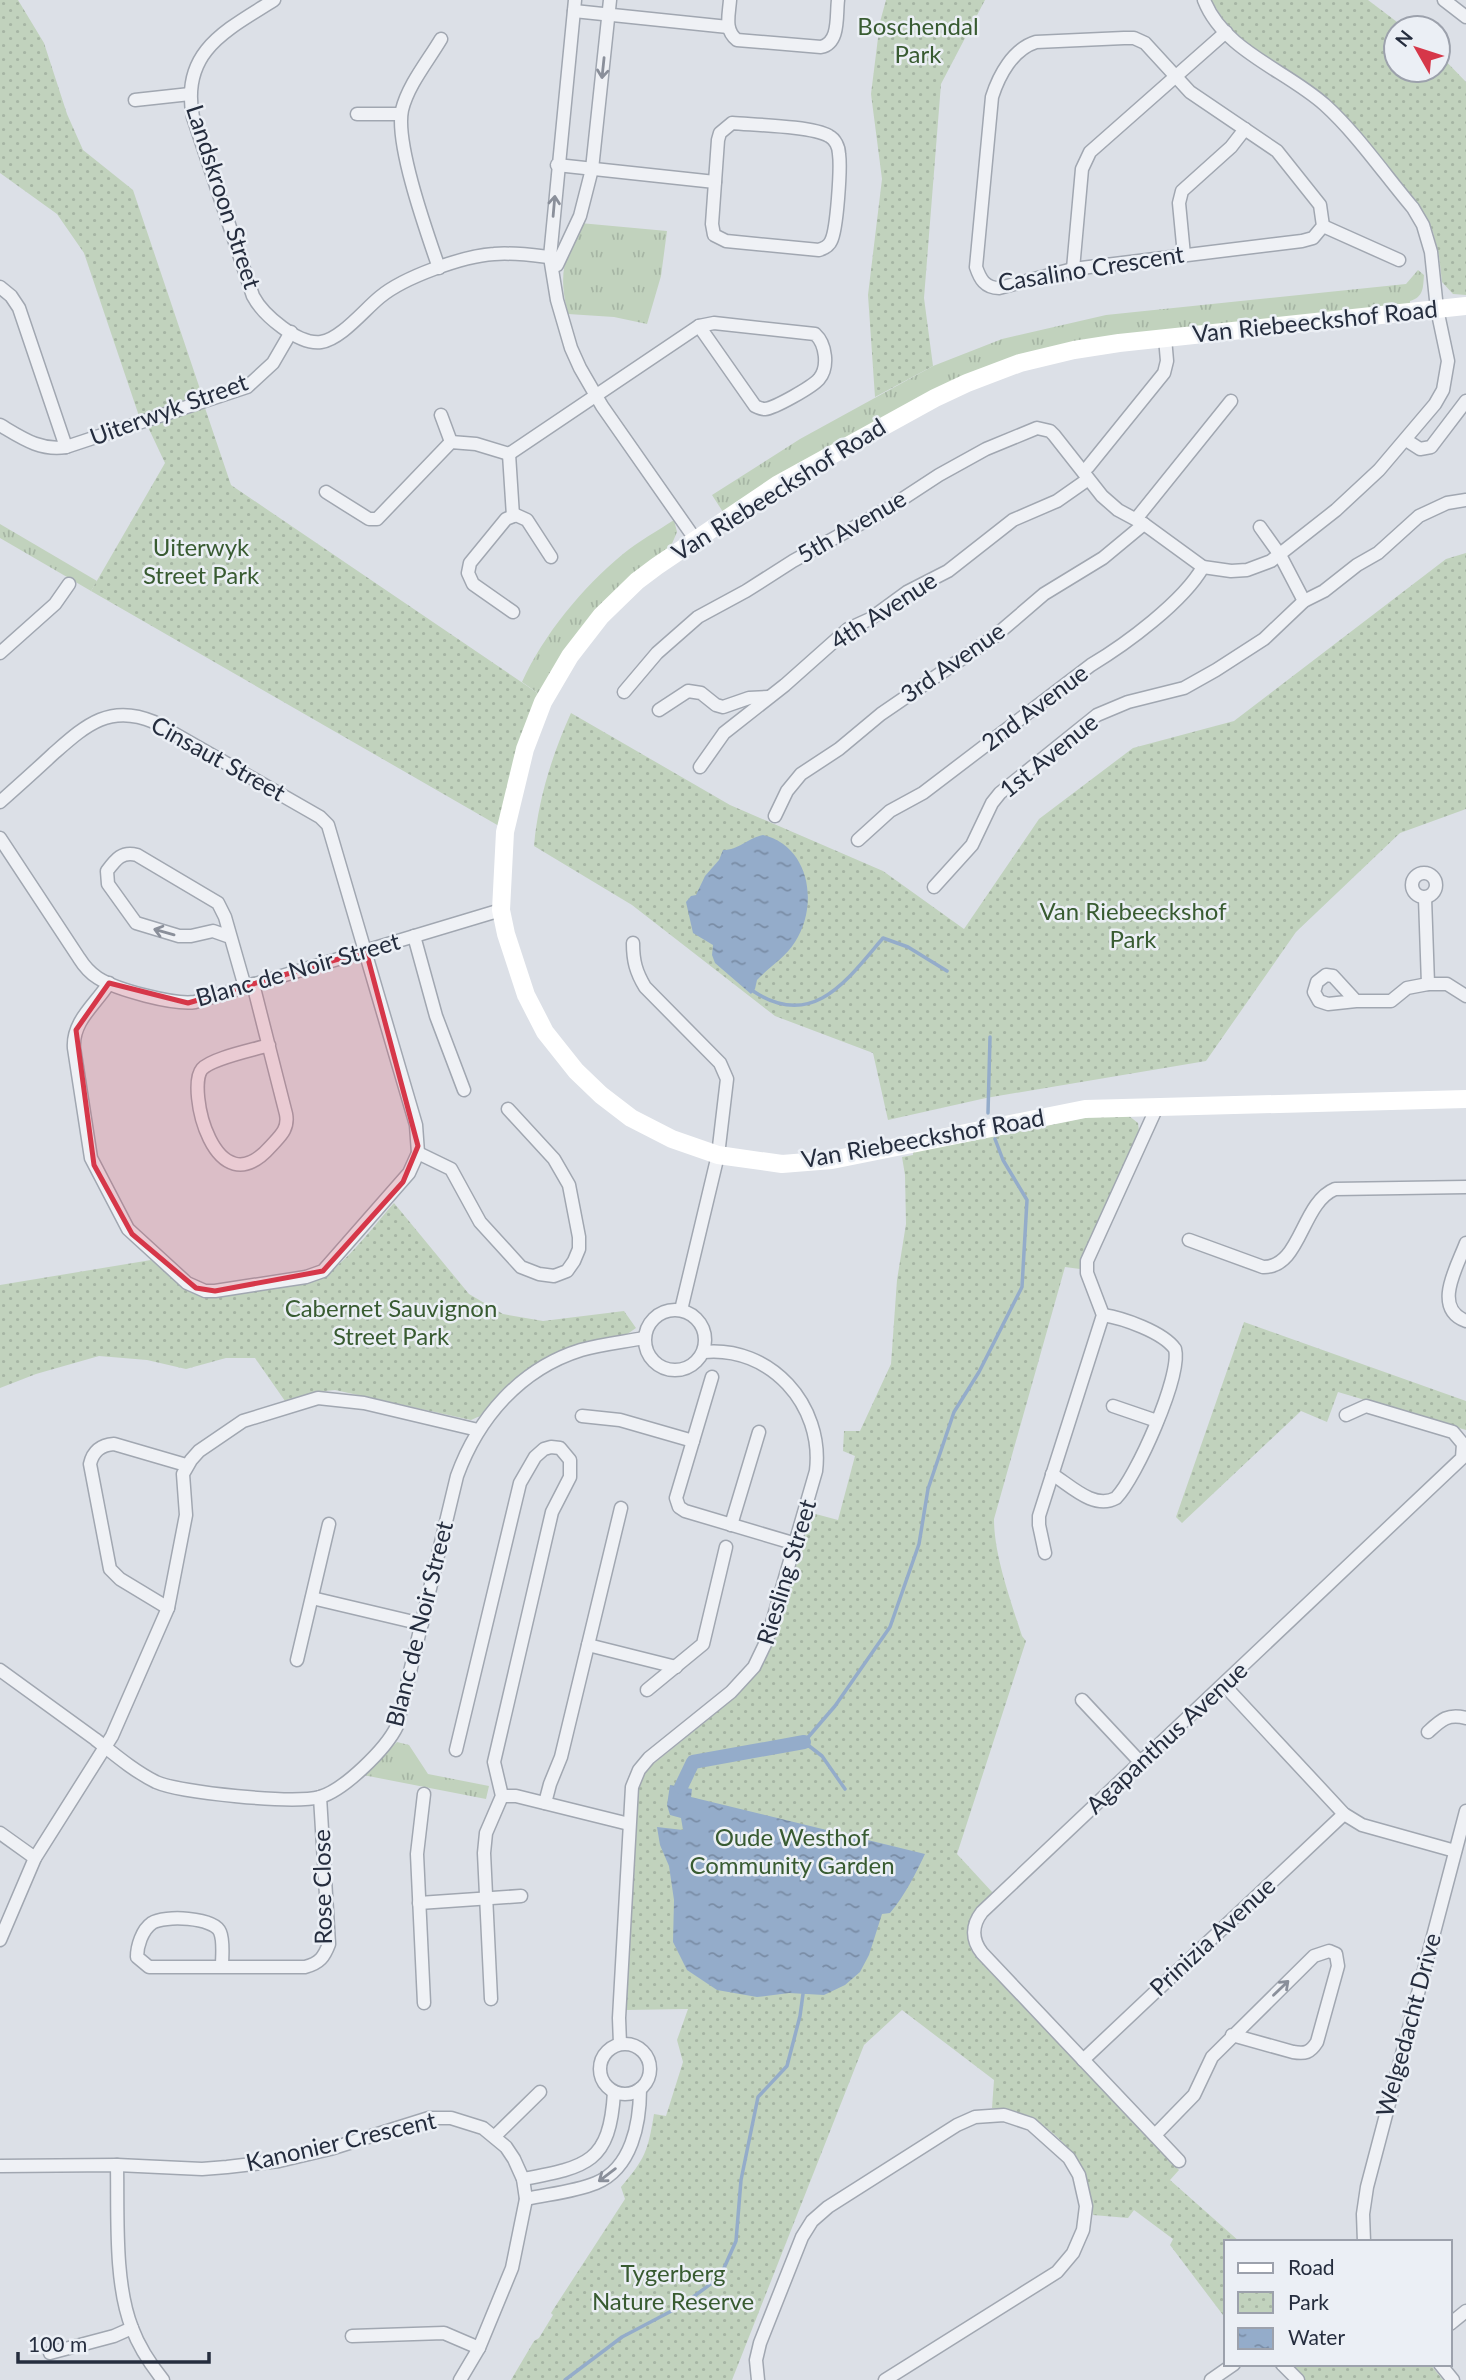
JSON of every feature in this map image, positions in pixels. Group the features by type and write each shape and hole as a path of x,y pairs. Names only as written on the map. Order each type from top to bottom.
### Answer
{"street":[{"name":"Landskroon Street","path":"274,0 213,41 195,68 190,94 193,117 253,296 263,312 307,341 328,340 340,333 389,290 439,268 491,254 554,258"},
{"path":"554,258 580,216 592,169 610,0"},
{"path":"730,0 730,34 742,41 827,46 835,35 838,0"},
{"path":"1087,473 1113,506 1203,567 1247,570 1280,555 1336,510 1379,470 1440,398 1447,378 1446,348 1437,309 1430,244 1413,208 1324,104 1235,41 1211,14 1204,0"},
{"path":"1444,0 1466,17"},
{"path":"695,540 596,396 571,348 554,274 557,165 574,6 608,14 728,27"},
{"path":"1073,269 1085,159 1097,144 1226,32"},
{"name":"Casalino Crescent","path":"1134,38 1145,43 1175,78 1190,92 1277,151 1320,205 1323,226 1312,237 1302,241 1073,269 999,288 989,286 979,277 976,267 992,97 1014,55 1020,49 1036,42 1134,38"},
{"path":"439,268 408,166 401,114 411,89 441,39"},
{"name":"Landskroon Street","path":"135,100 190,94"},
{"path":"357,114 401,114"},
{"path":"732,123 812,131 829,136 835,141 839,155 834,231 830,244 819,250 719,239 712,230 715,182 720,133 732,123"},
{"path":"1184,255 1179,203 1182,191 1231,146 1245,129"},
{"path":"557,165 715,182"},
{"path":"1323,226 1399,260"},
{"name":"Uiterwyk Street","path":"0,287 19,307 66,447"},
{"name":"Van Riebeeckshof Road","path":"1466,306 1165,338 1074,350 1020,363 967,383 903,414 777,485 647,573 618,598 585,635 556,678 534,725 515,789 505,832 501,910 526,995 545,1032 576,1071 601,1096 631,1118 672,1139 718,1155 782,1164 832,1160 1085,1109 1466,1099"},
{"path":"509,454 699,326 714,323 815,334 822,343 824,370 811,386 773,407 759,408 749,401 699,326"},
{"name":"Uiterwyk Street","path":"0,425 33,444 50,448 66,447 247,387 273,363 291,332"},
{"name":"Van Riebeeckshof Road","path":"1087,473 1164,373 1167,360 1165,338"},
{"name":"3rd Avenue","path":"775,816 793,782 801,774 839,749 881,714 995,636 1044,594 1103,558 1140,522 1231,401"},
{"path":"1406,440 1420,449 1431,447 1466,401"},
{"path":"441,415 451,442"},
{"name":"5th Avenue","path":"624,692 657,653 698,617 986,449 1029,431 1044,429 1054,435 1087,473"},
{"path":"451,442 476,444 509,454"},
{"path":"326,492 369,519 377,519 451,442"},
{"path":"509,454 513,516"},
{"name":"4th Avenue","path":"700,767 724,733 848,629 870,619 907,592 948,570 1013,520 1057,500 1087,473"},
{"name":"1st Avenue","path":"934,887 972,845 992,803 1000,793 1087,723 1112,707 1184,688 1205,676 1264,639 1304,601 1324,591 1357,565 1378,553 1419,516 1447,503 1466,500"},
{"path":"513,612 473,584 468,573 470,563 506,519 513,516 527,520 551,557"},
{"path":"1260,527 1280,555 1304,601"},
{"name":"2nd Avenue","path":"858,840 890,811 923,793 1091,665 1121,647 1166,608 1203,567"},
{"path":"0,653 55,604 69,583"},
{"path":"659,710 688,691 701,693 723,707 749,698 769,697"},
{"name":"Cinsaut Street","path":"0,802 89,724 118,715 146,718 324,821 333,835 416,1125 418,1153"},
{"name":"Blanc de Noir Street","path":"0,838 91,973 109,983 169,1002 184,1003 249,986 501,910"},
{"path":"230,937 213,931 178,936 140,925 131,919 108,884 107,871 120,855 137,855 218,902 222,908 268,1045 287,1125 262,1157 247,1164 235,1164 219,1154 206,1130 198,1075 210,1063 268,1045"},
{"path":"1425,898 1428,984"},
{"path":"414,936 436,1016 464,1090"},
{"path":"633,943 636,974 645,987 713,1055 727,1079 718,1155 681,1310"},
{"path":"109,983 78,1024 74,1036 91,1158 132,1234 187,1283 205,1290 215,1291 318,1273 327,1267 403,1182 418,1153 451,1169 480,1222 521,1267 554,1276 567,1270 579,1249 569,1185 554,1159 508,1109"},
{"path":"1356,1001 1391,1002 1408,988 1428,984 1447,984 1466,996"},
{"path":"1045,1553 1039,1520 1102,1315 1087,1273 1087,1261 1157,1107"},
{"path":"1189,1240 1263,1266 1272,1266 1279,1263 1299,1240 1311,1210 1326,1192 1335,1189 1466,1187"},
{"path":"1466,1243 1447,1296 1453,1314 1466,1321"},
{"path":"681,1310 689,1313 702,1325 705,1334 703,1352 699,1359 687,1368 679,1370 663,1368 651,1359 644,1338 649,1324 659,1314 681,1310"},
{"path":"1052,1474 1092,1499 1102,1502 1112,1500 1122,1491 1146,1449 1175,1365 1175,1349 1165,1339 1118,1317 1102,1315"},
{"name":"Blanc de Noir Street","path":"320,1797 341,1785 382,1749 393,1735 400,1717 457,1476 478,1430 508,1394 547,1365 593,1347 644,1338"},
{"name":"Riesling Street","path":"620,2044 619,2018 632,1787 644,1764 731,1692 754,1667 767,1640 818,1460 816,1439 807,1412 785,1380 763,1364 716,1350 703,1352"},
{"path":"712,1377 676,1498 677,1504 685,1511 796,1544"},
{"path":"0,1940 35,1858 112,1736 168,1608 186,1515 183,1481 186,1465 199,1451 243,1421 318,1398 364,1403 478,1430"},
{"path":"1113,1406 1157,1421"},
{"name":"Agapanthus Avenue","path":"1179,2161 982,1953 975,1940 974,1927 982,1912 1462,1458 1463,1444 1452,1432 1366,1406 1346,1415"},
{"path":"582,1416 620,1420 693,1441"},
{"path":"731,1525 759,1432"},
{"path":"168,1608 120,1579 110,1569 90,1464 97,1450 114,1444 186,1465"},
{"path":"456,1750 520,1483 540,1451 551,1447 560,1448 570,1460 572,1472 552,1512 494,1762 502,1796 484,1844 491,1999"},
{"path":"545,1803 561,1757 621,1508"},
{"path":"297,1660 329,1524"},
{"path":"647,1690 697,1650 705,1640 726,1548"},
{"path":"312,1598 422,1624"},
{"path":"588,1645 676,1667"},
{"path":"0,1670 149,1778 178,1789 301,1799 320,1797"},
{"path":"1223,1685 1344,1814 1362,1825 1455,1851"},
{"path":"1083,1700 1141,1763"},
{"path":"1428,1732 1445,1717 1452,1715 1466,1718"},
{"path":"424,1794 417,1854 424,2003"},
{"path":"502,1796 516,1796 629,1824"},
{"name":"Rose Close","path":"222,1966 221,1933 213,1924 205,1921 155,1921 145,1931 137,1948 137,1957 149,1967 305,1967 323,1958 329,1944 320,1797"},
{"name":"Welgedacht Drive","path":"1364,2240 1363,2214 1367,2187 1466,1811"},
{"name":"Prinizia Avenue","path":"1083,2060 1344,1814"},
{"path":"0,1833 35,1858"},
{"path":"419,1903 521,1896"},
{"path":"1154,2135 1194,2095 1212,2057 1232,2035 1314,1956 1329,1951 1336,1954 1338,1966 1317,2042 1312,2051 1293,2052 1232,2035"},
{"path":"526,2199 589,2185 611,2174 626,2156 640,2110 640,2089 649,2075 648,2058 636,2046 620,2044 608,2049 600,2066 604,2084 614,2092 628,2094 640,2089"},
{"path":"495,2136 540,2092"},
{"path":"523,2179 577,2167 595,2155 604,2144 611,2128 614,2092"},
{"path":"758,2380 756,2360 760,2343 802,2237 820,2213 966,2121 995,2114 1031,2124 1069,2158 1083,2184 1086,2218 1073,2253 1057,2272 885,2380"},
{"name":"Kanonier Crescent","path":"0,2166 117,2165 202,2169 279,2161 330,2149 429,2118 451,2118 470,2122 495,2136 514,2159 523,2179 526,2199 512,2268 479,2348 460,2380"},
{"path":"117,2165 123,2291 132,2328 152,2367 163,2380"},
{"path":"1452,2322 1466,2311"},
{"path":"50,2353 114,2336 132,2328"},
{"path":"352,2336 444,2333 479,2348"},
{"path":"1211,2380 1231,2366"},
{"path":"1284,2366 1298,2380"}],"highlighted area":[{"path":"366,951 418,1146 403,1182 323,1271 215,1291 196,1288 132,1234 94,1165 76,1030 109,983 188,1003"}],"green space":[{"path":"0,0 18,0 44,43 67,114 83,150 133,190 202,395 139,416 84,253 57,214 0,173"},
{"name":"Boschendal Park","path":"886,0 985,0 941,84 924,298 933,366 875,397 868,295 882,179 871,94 880,22"},
{"path":"1211,0 1368,0 1386,14 1382,14 1382,84 1452,84 1452,68 1466,82 1466,295 1453,294 1442,282 1433,232 1415,199 1324,96 1239,37 1225,22"},
{"path":"580,223 667,231 661,276 647,324 614,317 568,314 563,288 564,267"},
{"path":"1418,270 1424,275 1423,287 1410,304 1020,356 723,512 712,495 800,439 933,366 1002,339 1106,315 1406,284"},
{"name":"Uiterwyk Street Park","path":"205,408 231,485 539,694 499,826 91,591 165,463 148,427"},
{"path":"674,520 677,532 671,546 539,694 522,682 553,629 593,582 629,549"},
{"path":"0,524 97,581 91,591 0,538"},
{"name":"Van Riebeeckshof Park","path":"1466,553 1466,809 1400,833 1296,932 1206,1061 986,1098 888,1120 873,1053 775,1016 632,905 534,846 547,778 571,713 730,805 883,871 964,929 1039,819 1133,748 1234,721 1446,559"},
{"name":"Oude Westhof Community Garden","path":"1129,1116 1138,1123 1139,1131 1081,1261 1080,1269 1065,1267 994,1519 1004,1578 1022,1636 1026,1641 957,1854 993,1893 974,1914 968,1929 970,1947 975,1956 1179,2170 1170,2180 1238,2240 1224,2240 1224,2316 1170,2245 1173,2239 1134,2210 1128,2218 1093,2215 1085,2176 1063,2142 1031,2118 992,2108 994,2080 902,2010 864,2045 732,2380 511,2380 625,2199 621,2187 644,2154 654,2114 666,2116 683,2062 677,2040 688,2009 625,2010 638,1790 652,1765 737,1696 761,1668 772,1646 812,1513 838,1520 855,1456 843,1451 844,1431 860,1431 891,1364 897,1280 906,1224 902,1157 913,1155 913,1152 1089,1117"},
{"name":"Cabernet Sauvignon Street Park","path":"394,1203 469,1294 503,1314 543,1321 624,1311 636,1328 626,1335 566,1349 538,1363 502,1390 480,1416 471,1420 335,1390 316,1392 285,1401 255,1358 226,1358 186,1369 147,1360 99,1356 36,1374 0,1388 0,1285 151,1260 190,1292 207,1298 308,1283 343,1261"},
{"path":"1244,1322 1466,1401 1466,1430 1338,1392 1327,1422 1301,1411 1182,1523 1176,1517"},
{"path":"397,1742 409,1745 428,1774 489,1786 486,1799 363,1775"},
{"path":"1294,2366 1432,2366 1443,2380 1305,2380"}],"water":[{"path":"763,835 779,841 791,851 800,864 806,879 807,911 795,942 787,953 757,980 751,994 715,963 713,945 693,933 686,902 696,895 723,850"},
{"path":"670,1785 692,1789 691,1797 925,1854 890,1913 882,1914 869,1955 860,1972 845,1985 824,1995 789,1993 757,1997 717,1990 687,1970 673,1942 674,1900 669,1866 660,1845 657,1827 683,1830 681,1818 670,1815 667,1805"}],"waterway":[{"path":"753,991 774,1002 794,1005 811,1003 842,983 883,938 908,947 947,971"},
{"path":"988,1113 990,1037"},
{"path":"845,1789 822,1756 804,1742 835,1706 890,1627 919,1544 928,1489 954,1412 979,1372 1022,1287 1027,1200 1003,1160 995,1139"},
{"path":"681,1787 693,1762 804,1742"},
{"path":"565,2380 622,2337 681,2306 720,2277 736,2241 741,2180 758,2097 787,2066 803,1994"}],"park label":[{"name":"Tygerberg Nature Reserve","path":"673,2288"}]}
